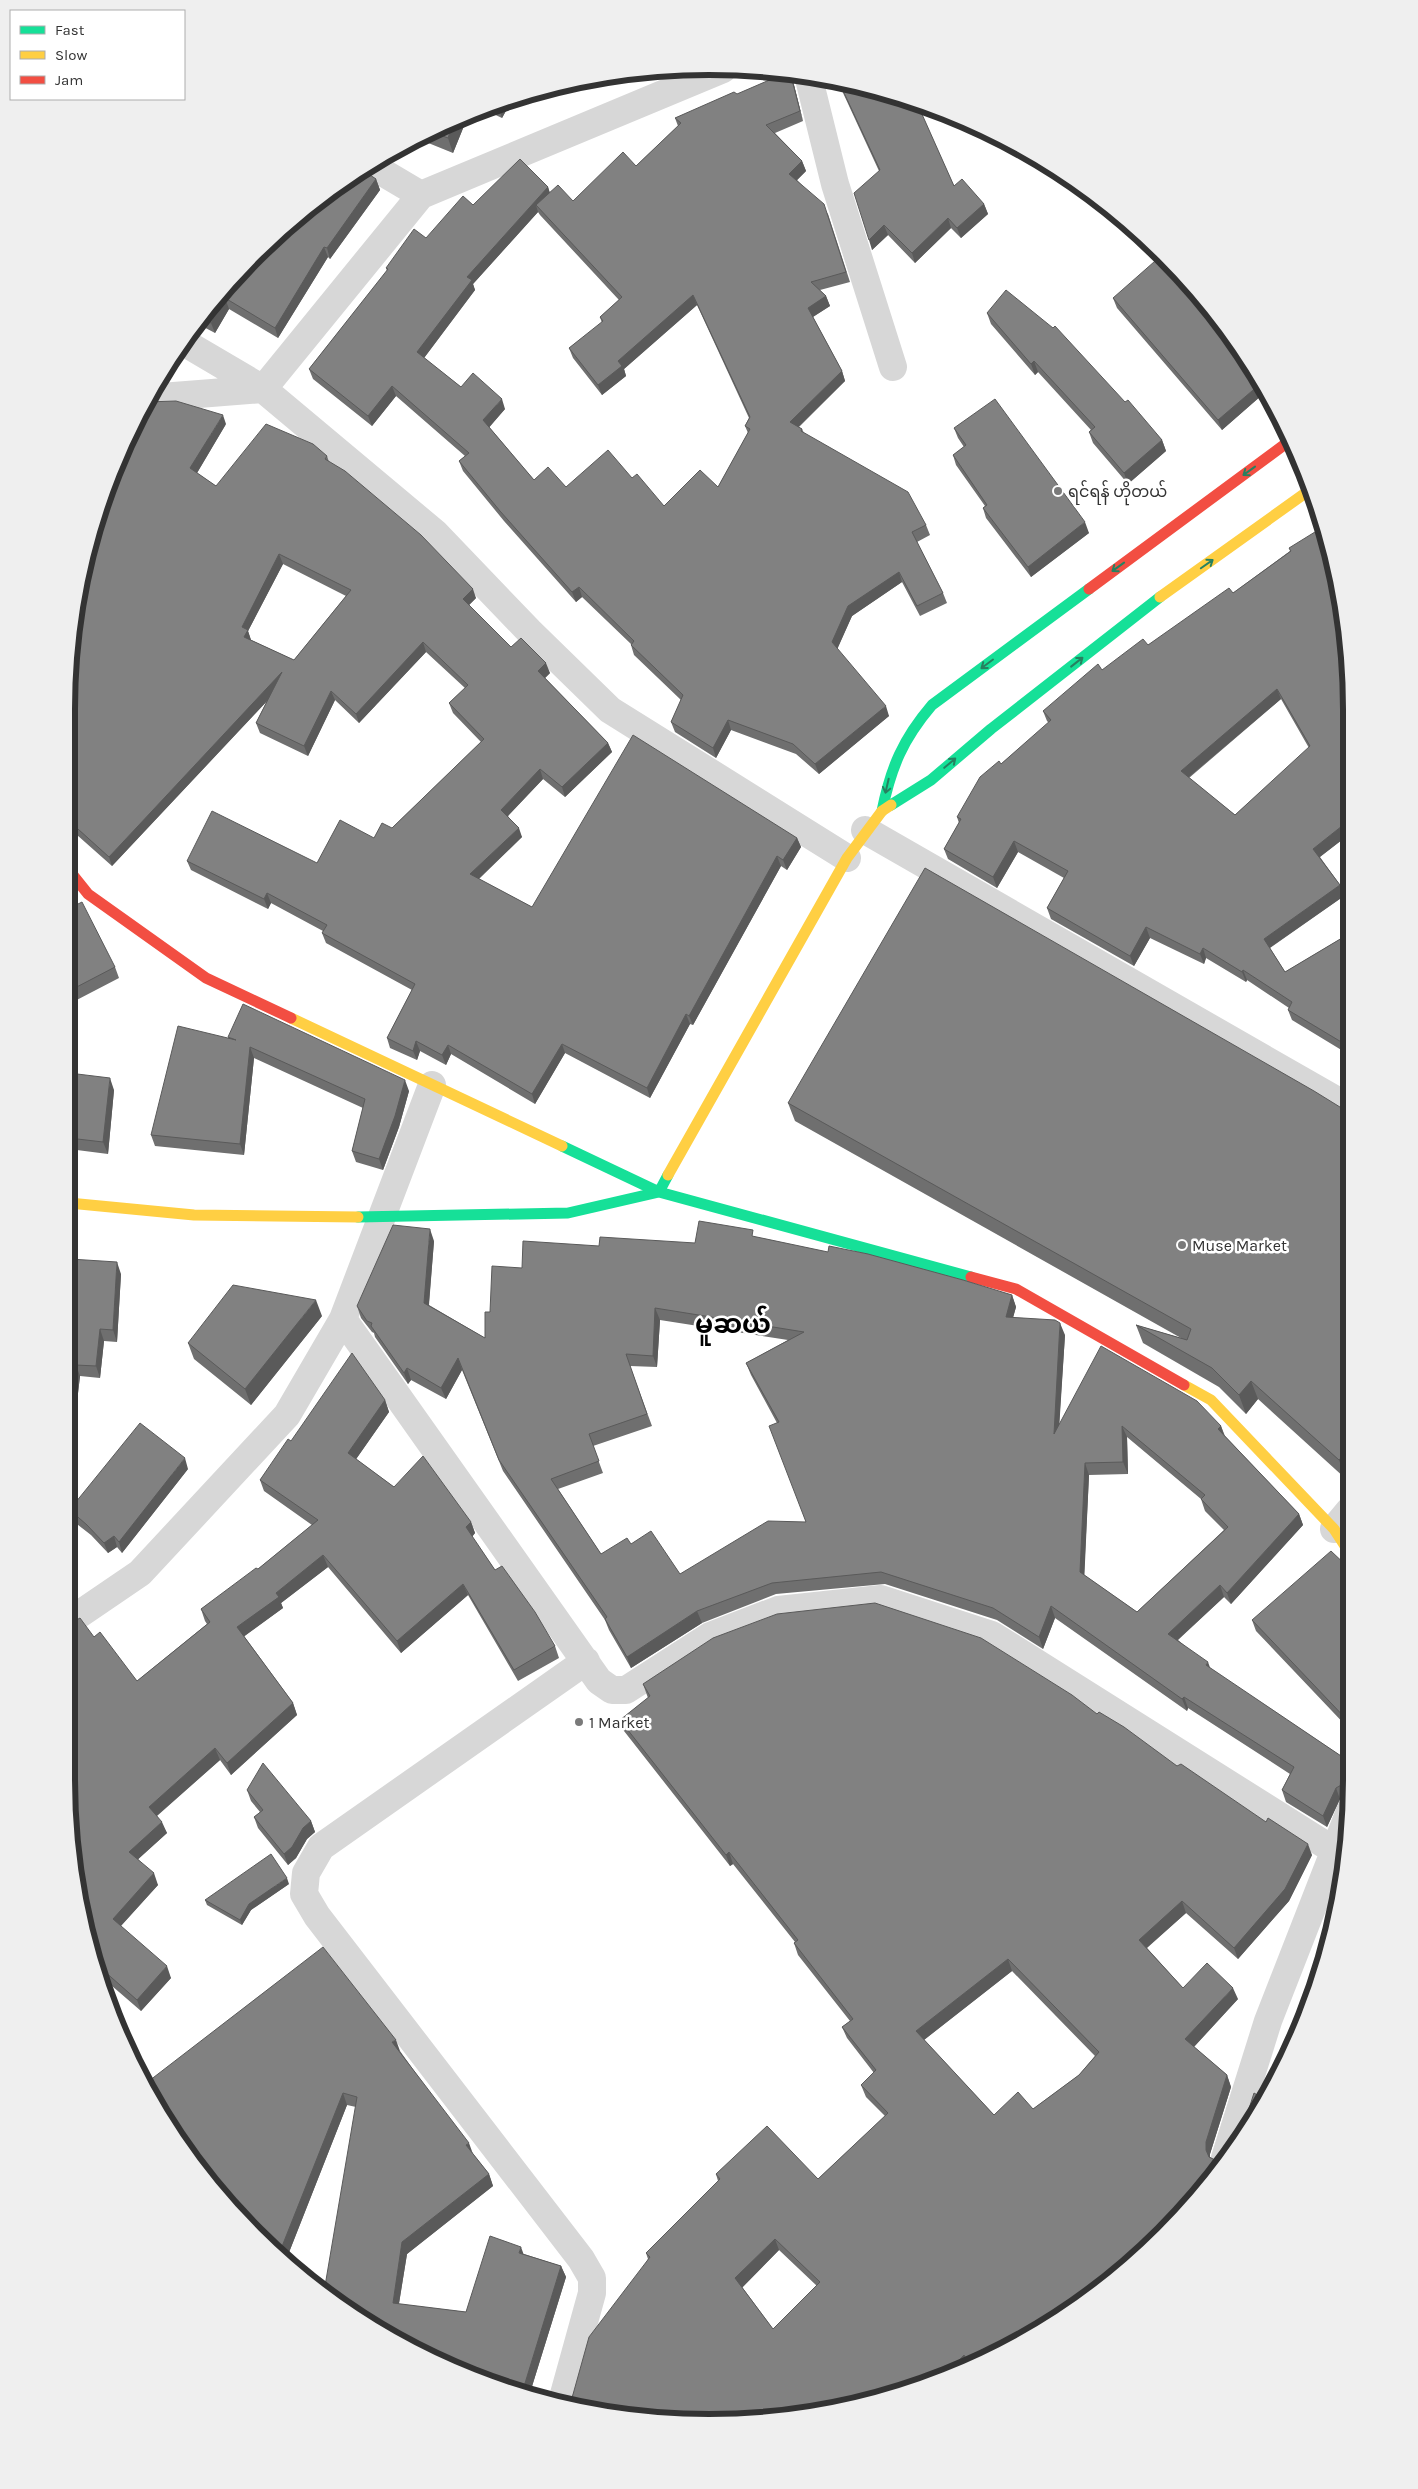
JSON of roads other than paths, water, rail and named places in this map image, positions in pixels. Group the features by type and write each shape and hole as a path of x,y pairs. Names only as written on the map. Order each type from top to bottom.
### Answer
{"main road":[{"path":"75,1203 194,1215 381,1217 568,1212 659,1192 847,858 874,820 892,767 911,729 932,705 1285,444"},
{"path":"874,820 931,780 991,729 1163,594 1305,493"},
{"path":"75,878 88,894 206,978 659,1192 1016,1289 1211,1400 1342,1520"}],"street":[{"path":"157,397 263,389 421,195 711,75"},
{"path":"810,83 834,184 893,367"},
{"path":"377,169 421,195"},
{"path":"190,346 263,389 434,534 610,710 847,858"},
{"path":"874,820 1343,1104"},
{"path":"75,1617 140,1573 287,1415 344,1319 432,1085"},
{"path":"344,1319 600,1681 612,1690 626,1690 710,1636 778,1610 881,1600 992,1635 1335,1851"},
{"path":"564,2397 592,2293 592,2278 581,2259 317,1916 304,1894 306,1873 321,1847 586,1661"},
{"path":"1231,2139 1268,2021 1341,1836"}],"place":[{"name":"ရင်ရန် ဟိုတယ်","path":"1058,491"},
{"name":"Muse Market","path":"1182,1245"},
{"name":"1 Market","path":"579,1722"}],"district":[{"name":"မူဆယ်","path":"733,1324"}]}
